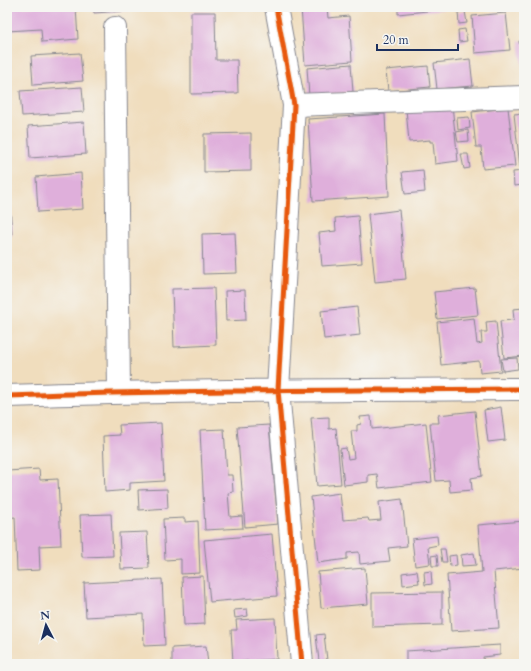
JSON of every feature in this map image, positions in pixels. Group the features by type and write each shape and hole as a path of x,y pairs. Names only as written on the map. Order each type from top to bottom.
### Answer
{"street":[{"path":"276,7 294,105 278,390 302,664"},
{"path":"115,28 119,392"},
{"path":"294,105 524,97"},
{"path":"7,396 119,392 524,389"}],"building":[{"path":"7,7 76,7 78,39 42,42 41,29 7,31"},
{"path":"93,7 140,7 140,10 94,13"},
{"path":"301,7 327,7 328,18 349,16 352,61 305,65"},
{"path":"398,7 456,7 456,8 398,14"},
{"path":"465,11 467,23 459,24 458,12"},
{"path":"191,12 215,12 216,60 237,60 238,93 191,94"},
{"path":"506,13 510,50 475,53 472,16"},
{"path":"465,29 467,41 459,42 458,30"},
{"path":"519,41 524,41 524,71 523,71"},
{"path":"80,53 83,81 33,85 31,56"},
{"path":"470,59 473,86 437,89 434,63"},
{"path":"351,64 353,92 309,96 307,68"},
{"path":"428,66 430,87 388,91 386,70"},
{"path":"82,87 84,112 22,116 20,91"},
{"path":"452,105 458,161 435,164 433,142 430,142 430,140 409,142 406,109"},
{"path":"508,108 515,166 483,169 481,147 476,147 472,112"},
{"path":"524,113 524,167 520,167 514,114"},
{"path":"385,114 389,196 313,201 308,119"},
{"path":"469,117 470,128 458,130 457,118"},
{"path":"84,122 86,154 30,158 28,126"},
{"path":"468,130 469,141 458,142 456,132"},
{"path":"251,133 251,171 204,172 204,134"},
{"path":"461,154 468,154 470,168 464,169"},
{"path":"423,170 425,192 405,194 402,172"},
{"path":"524,171 524,185 514,186 513,172"},
{"path":"81,173 83,209 38,212 36,177"},
{"path":"7,206 10,206 12,236 7,237"},
{"path":"399,210 406,279 375,282 368,214"},
{"path":"358,216 362,263 322,266 319,233 336,231 335,218"},
{"path":"235,233 237,273 203,274 202,234"},
{"path":"214,288 216,345 174,347 172,289"},
{"path":"475,288 478,315 437,319 434,292"},
{"path":"245,290 246,320 226,321 225,291"},
{"path":"357,307 360,335 324,339 321,311"},
{"path":"524,308 524,356 504,358 500,321 514,320 513,309"},
{"path":"474,318 477,344 482,343 481,332 487,332 486,322 496,321 501,371 480,373 479,361 441,365 437,322"},
{"path":"517,358 518,369 503,371 501,359"},
{"path":"501,407 505,440 488,442 484,410"},
{"path":"475,411 482,476 471,478 472,490 450,492 449,480 436,481 430,423 439,423 438,415"},
{"path":"371,416 372,429 426,423 432,482 379,488 377,474 368,475 368,482 344,485 340,449 346,448 348,459 354,458 351,431 357,431 357,425 361,424 360,417"},
{"path":"329,417 329,429 336,428 341,484 317,486 311,418"},
{"path":"161,423 164,481 130,483 130,490 105,492 103,436 120,435 119,425"},
{"path":"269,425 278,524 245,527 237,427"},
{"path":"224,429 227,475 232,475 233,492 228,493 230,517 242,516 243,528 205,530 200,430"},
{"path":"39,469 40,480 58,479 61,545 39,546 40,570 17,571 15,517 7,518 7,471"},
{"path":"167,489 168,508 139,510 138,490"},
{"path":"340,493 343,520 368,518 369,521 381,520 379,502 402,499 407,546 388,548 390,561 360,564 359,552 347,553 347,559 318,563 311,497"},
{"path":"111,514 113,556 82,557 80,515"},
{"path":"185,518 185,522 198,521 200,573 181,574 181,559 165,560 163,519"},
{"path":"524,521 524,568 494,571 499,628 451,631 447,575 482,572 478,525"},
{"path":"147,532 149,568 121,569 119,533"},
{"path":"272,534 277,596 210,602 204,540"},
{"path":"437,536 438,545 428,547 430,564 415,566 412,539"},
{"path":"440,549 445,549 447,562 442,562"},
{"path":"474,553 476,565 462,566 461,555"},
{"path":"437,555 438,566 432,566 431,556"},
{"path":"456,555 457,565 450,566 449,556"},
{"path":"365,568 368,604 321,608 318,572"},
{"path":"417,571 419,583 403,585 402,573"},
{"path":"431,571 432,584 425,585 424,572"},
{"path":"203,576 205,624 184,625 182,577"},
{"path":"162,579 165,645 144,646 143,614 86,617 84,583"},
{"path":"442,592 442,625 372,627 372,593"},
{"path":"247,609 248,616 235,618 234,610"},
{"path":"275,618 277,659 233,662 231,630 237,630 236,620"},
{"path":"324,634 327,660 319,661 316,635"},
{"path":"500,645 500,655 483,657 484,664 406,664 406,651"},
{"path":"206,646 208,664 172,664 172,648"}],"cycle path":[{"path":"276,7 294,105 278,390 302,664"},
{"path":"7,396 201,391 524,389"}]}
